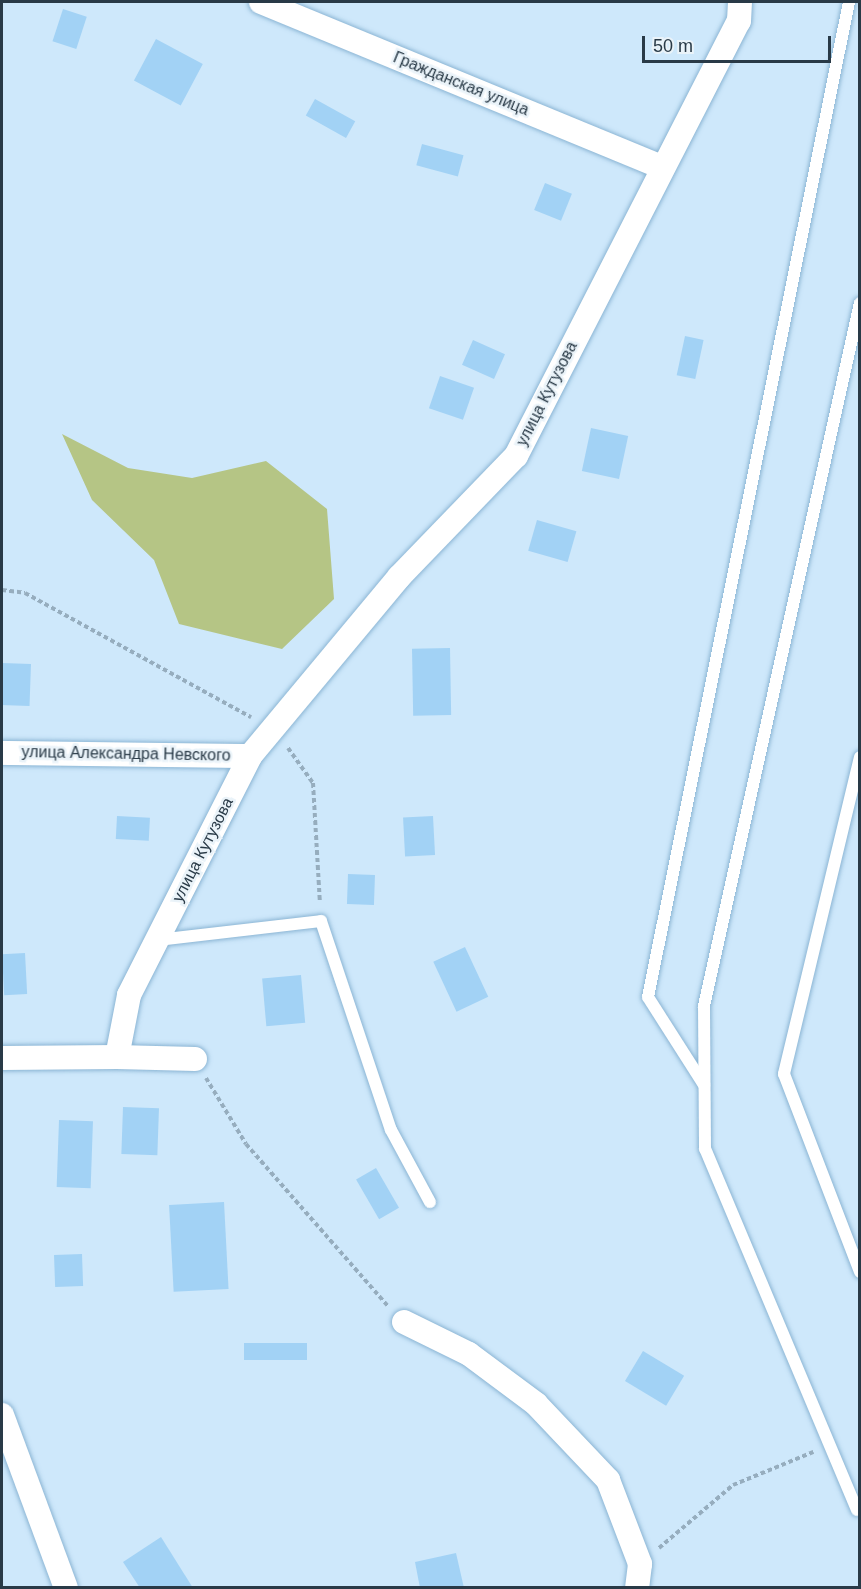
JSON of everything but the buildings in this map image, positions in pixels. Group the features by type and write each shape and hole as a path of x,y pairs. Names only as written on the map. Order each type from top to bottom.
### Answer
{"street":[{"name":"Гражданская улица","path":"261,2 662,167"},
{"name":"улица Кутузова","path":"117,1057 129,994 250,756 399,577 516,456 662,167 739,21 740,2"},
{"name":"улица Александра Невского","path":"2,753 250,756"},
{"path":"2,1058 195,1059"},
{"path":"404,1322 470,1354 536,1404 608,1480 638,1576"},
{"path":"2,1415 66,1587"}],"lane":[{"path":"704,1086 648,997 849,2"},
{"path":"857,1510 705,1149 704,1006 860,303"},
{"path":"860,757 784,1074 860,1272"},
{"path":"157,940 321,921 391,1130 430,1202"}],"path":[{"path":"2,590 26,593 273,729 314,783 321,921"},
{"path":"195,1059 246,1144 359,1278 404,1322"},
{"path":"638,1576 733,1485 782,1461 831,1447"}],"shaded area":[{"path":"62,434 128,468 192,478 266,461 327,509 334,599 282,649 179,624 154,560 92,500"}]}
